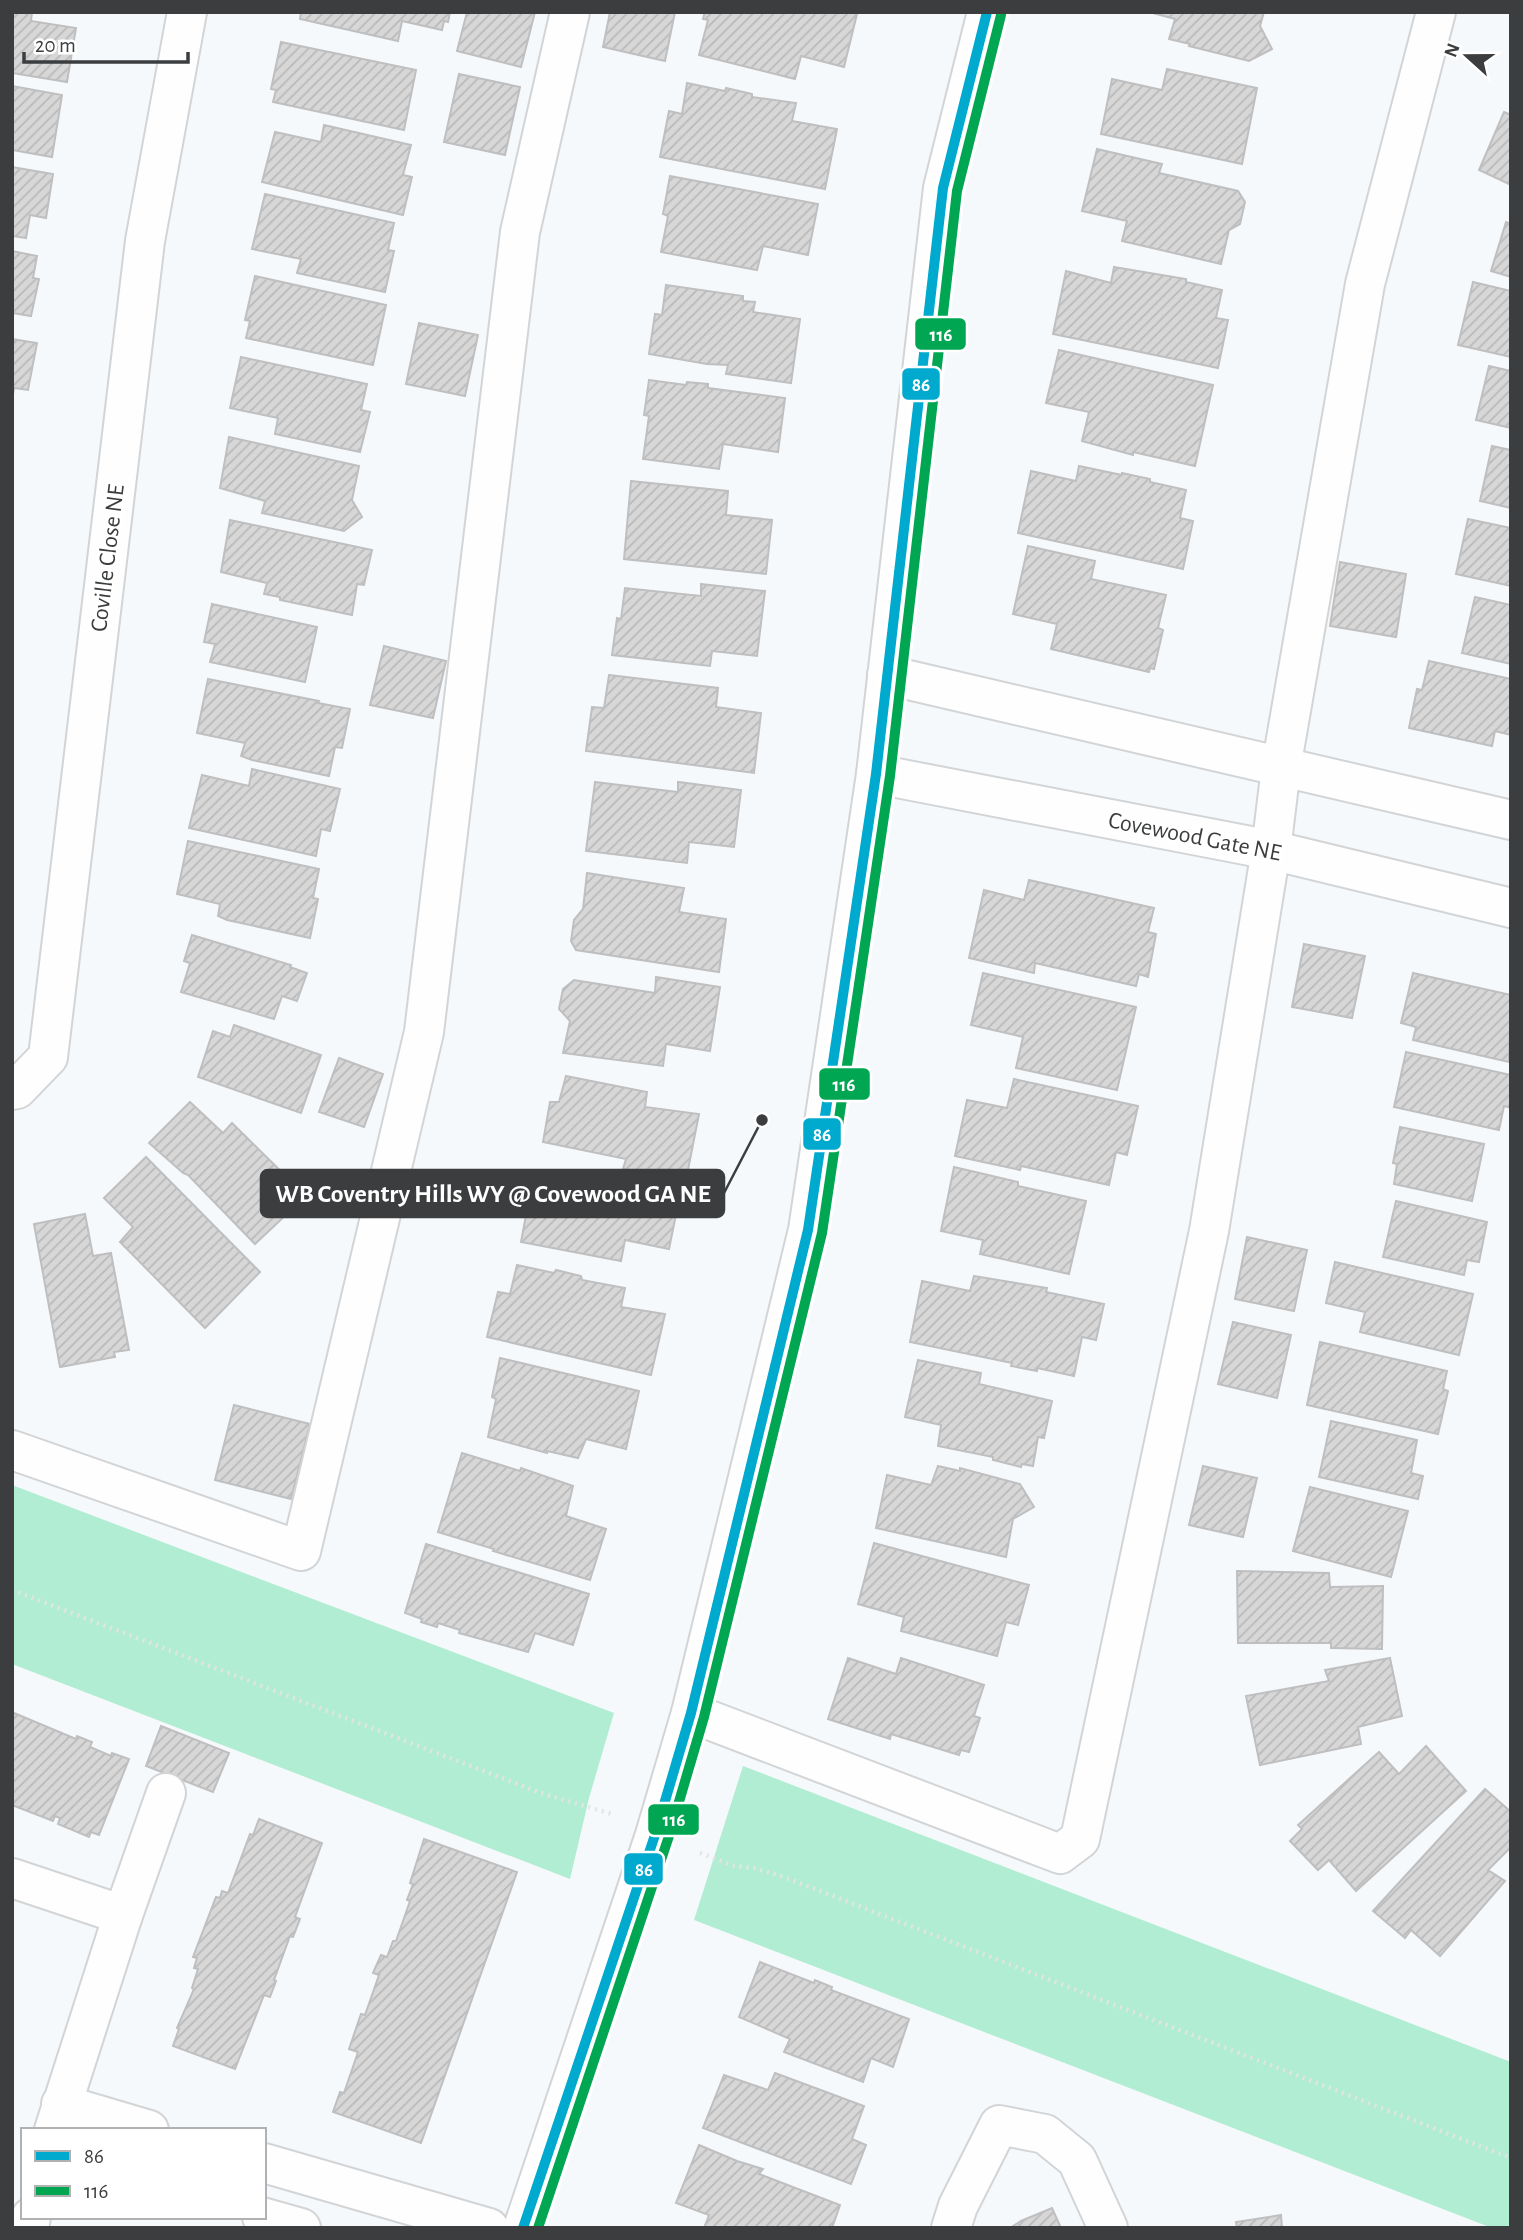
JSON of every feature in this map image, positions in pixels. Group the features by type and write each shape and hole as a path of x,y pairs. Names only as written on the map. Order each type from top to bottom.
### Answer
{"street":[{"name":"Coville Close NE","path":"12,1090 17,1089 48,1057 145,241 187,12"},
{"path":"12,1450 301,1551 424,1032 520,232 570,12"},
{"path":"523,2228 655,1835 691,1713 808,1230 876,774 943,188 987,12"},
{"path":"691,1713 1060,1853 1080,1839 1209,1231 1281,768 1365,284 1436,12"},
{"path":"887,675 1511,820"},
{"name":"Covewood Gate NE","path":"876,774 1270,850 1511,908"},
{"path":"135,2128 57,2117 166,1793"},
{"path":"12,1878 123,1915"},
{"path":"951,2228 958,2206 999,2125 1045,2134 1077,2160 1108,2228"},
{"path":"266,2164 489,2228"},
{"path":"266,2218 301,2228"}],"path":[{"path":"12,1590 541,1793 611,1814 655,1835 734,1866 754,1868 781,1876 1511,2158"}],"green space":[{"path":"12,1485 614,1713 589,1798 570,1879 12,1664"},
{"path":"743,1766 1511,2062 1511,2228 1492,2228 694,1920"}],"building":[{"path":"12,12 32,12 31,21 76,28 67,82 12,73"},
{"path":"301,12 450,12 448,22 444,21 442,30 402,21 398,41 300,19"},
{"path":"467,12 535,12 521,67 457,51"},
{"path":"610,12 675,12 665,61 603,47"},
{"path":"705,12 857,14 844,67 801,56 795,79 699,55 708,20 703,19"},
{"path":"1149,12 1264,12 1260,26 1272,49 1249,61 1189,46 1190,44 1169,39 1175,19"},
{"path":"281,42 416,70 404,130 273,102 276,90 271,89"},
{"path":"1167,69 1257,88 1242,164 1101,134 1112,79 1162,90"},
{"path":"459,74 520,87 505,155 444,142"},
{"path":"687,83 725,91 726,88 752,94 752,97 796,103 792,121 837,129 825,189 660,157 669,111 682,114"},
{"path":"12,86 62,95 52,157 12,150"},
{"path":"1504,112 1511,115 1511,185 1479,170"},
{"path":"324,125 411,145 403,175 412,177 403,215 262,182 275,132 321,142"},
{"path":"1097,149 1162,164 1159,173 1238,191 1245,202 1240,224 1229,230 1221,264 1122,241 1127,221 1082,211"},
{"path":"12,167 53,174 46,218 30,215 26,238 12,236"},
{"path":"670,176 818,204 808,255 763,246 757,270 661,252 668,216 663,214"},
{"path":"265,194 394,223 388,250 394,251 385,292 297,273 301,259 252,249"},
{"path":"1506,222 1511,224 1511,277 1491,271"},
{"path":"12,251 37,256 33,278 39,279 31,316 12,313"},
{"path":"1114,267 1186,279 1186,282 1222,290 1216,318 1228,320 1218,368 1053,334 1066,271 1111,283"},
{"path":"255,276 386,305 373,365 246,338 250,321 245,320"},
{"path":"1473,282 1511,291 1511,357 1458,345"},
{"path":"666,285 743,296 743,301 755,302 753,312 800,319 791,383 726,374 728,365 649,354 655,314 662,315"},
{"path":"419,323 478,335 465,396 406,384"},
{"path":"12,339 37,343 28,390 14,388 12,401"},
{"path":"1059,350 1213,385 1195,466 1133,452 1133,455 1082,441 1089,412 1046,403"},
{"path":"241,357 367,384 361,410 370,412 360,452 275,434 278,418 230,408"},
{"path":"1489,366 1511,371 1511,428 1476,420"},
{"path":"649,380 686,385 687,382 708,384 708,388 785,398 778,452 723,444 719,469 643,459 649,416 644,415"},
{"path":"229,437 359,466 352,500 362,517 344,531 262,513 265,501 220,488"},
{"path":"1492,446 1511,450 1511,508 1480,501"},
{"path":"1079,466 1150,479 1150,482 1186,490 1180,518 1193,521 1183,569 1018,533 1031,471 1076,481"},
{"path":"631,481 728,491 726,515 772,520 766,574 624,559"},
{"path":"1468,519 1511,528 1511,586 1456,574"},
{"path":"230,520 372,550 364,585 357,584 352,615 280,600 280,597 264,594 267,583 221,572"},
{"path":"1028,546 1095,561 1091,579 1166,595 1158,628 1163,630 1154,669 1150,668 1149,672 1051,649 1057,624 1013,614"},
{"path":"1340,562 1406,574 1396,637 1330,626"},
{"path":"701,584 765,591 757,656 712,651 710,666 612,655 617,618 621,619 625,588 701,596"},
{"path":"1475,597 1511,605 1511,664 1462,653"},
{"path":"212,604 317,627 305,682 210,662 215,644 204,642"},
{"path":"384,646 446,661 433,718 370,705"},
{"path":"1429,661 1511,679 1511,735 1495,731 1492,746 1409,728 1417,689 1422,690"},
{"path":"609,675 718,688 716,707 761,713 754,773 586,751 592,707 604,708"},
{"path":"208,679 350,709 342,748 335,747 329,776 252,760 241,756 245,743 197,733"},
{"path":"252,769 340,789 330,831 321,829 316,856 189,828 202,775 249,786"},
{"path":"595,782 678,792 678,782 741,790 734,847 689,842 687,863 586,851"},
{"path":"188,841 319,869 313,898 318,899 310,938 227,920 218,916 220,904 177,894"},
{"path":"587,873 684,888 679,912 726,919 719,972 576,950 571,941 574,920 583,909"},
{"path":"1029,880 1154,908 1148,932 1156,934 1148,977 1139,974 1136,986 1035,963 1034,973 969,958 984,890 1024,900"},
{"path":"192,935 291,965 290,967 307,973 297,1001 282,996 274,1019 181,992 190,963 184,961"},
{"path":"1304,944 1365,956 1352,1018 1292,1007"},
{"path":"983,973 1136,1007 1117,1090 1016,1068 1023,1037 971,1025"},
{"path":"1413,973 1511,995 1509,1062 1413,1040 1416,1027 1401,1023"},
{"path":"656,977 720,987 710,1051 666,1044 663,1066 563,1053 570,1021 559,1009 563,989 574,980 655,993"},
{"path":"234,1025 321,1055 301,1113 198,1077 213,1031 230,1037"},
{"path":"1406,1052 1511,1075 1511,1108 1504,1106 1499,1130 1394,1107"},
{"path":"339,1058 383,1074 364,1127 319,1112"},
{"path":"566,1076 647,1092 645,1107 699,1114 686,1180 623,1169 626,1159 543,1142 550,1102 559,1102"},
{"path":"1014,1079 1138,1106 1127,1155 1116,1152 1109,1185 1021,1166 1020,1170 955,1156 967,1100 1007,1108"},
{"path":"190,1102 223,1133 232,1123 306,1196 255,1244 188,1175 149,1143"},
{"path":"1400,1127 1484,1144 1472,1201 1394,1184 1397,1164 1393,1163"},
{"path":"146,1157 260,1272 205,1328 120,1242 133,1227 104,1198"},
{"path":"954,1167 1018,1182 1018,1186 1086,1201 1069,1274 980,1254 983,1240 941,1231"},
{"path":"534,1172 616,1189 615,1178 681,1190 669,1249 625,1240 621,1261 521,1242"},
{"path":"1396,1201 1487,1222 1479,1262 1467,1260 1464,1275 1383,1257"},
{"path":"85,1214 93,1256 111,1253 129,1350 114,1352 115,1357 60,1367 34,1224"},
{"path":"1247,1237 1307,1250 1294,1311 1235,1299"},
{"path":"1335,1262 1473,1294 1459,1355 1360,1332 1365,1312 1326,1303"},
{"path":"517,1265 554,1273 556,1270 581,1276 582,1280 625,1288 621,1307 665,1314 651,1375 487,1337 498,1292 510,1294"},
{"path":"974,1276 1047,1288 1046,1292 1104,1304 1096,1340 1082,1337 1074,1376 1037,1368 1037,1371 1011,1366 1012,1363 910,1342 922,1281 970,1291"},
{"path":"1233,1322 1291,1335 1277,1398 1218,1384"},
{"path":"1320,1342 1447,1371 1443,1389 1448,1391 1438,1434 1307,1405"},
{"path":"500,1358 639,1391 626,1449 586,1439 578,1458 547,1453 488,1437 496,1399 492,1397"},
{"path":"918,1360 981,1373 979,1384 1052,1401 1044,1438 1038,1437 1033,1466 1022,1464 1021,1467 993,1460 993,1457 938,1446 941,1425 905,1417"},
{"path":"234,1405 310,1424 291,1499 215,1480"},
{"path":"1331,1421 1417,1440 1411,1473 1423,1476 1418,1499 1319,1477"},
{"path":"462,1453 520,1471 521,1468 573,1486 566,1516 606,1529 590,1580 438,1532"},
{"path":"938,1466 960,1471 960,1468 1020,1484 1034,1507 1013,1519 1006,1557 876,1528 887,1475 931,1485"},
{"path":"1203,1466 1257,1478 1243,1537 1189,1525"},
{"path":"1310,1487 1408,1511 1391,1577 1293,1551"},
{"path":"874,1543 1029,1585 1018,1625 1006,1622 997,1656 901,1631 904,1617 858,1604"},
{"path":"426,1544 589,1594 573,1645 535,1633 528,1652 459,1633 460,1630 438,1623 437,1627 421,1622 422,1619 405,1613"},
{"path":"1237,1571 1329,1573 1330,1587 1383,1586 1382,1649 1331,1648 1331,1643 1238,1643"},
{"path":"848,1658 896,1674 901,1658 984,1685 974,1716 980,1718 969,1752 961,1750 959,1755 891,1734 890,1739 828,1719"},
{"path":"1390,1658 1402,1716 1358,1727 1361,1744 1260,1765 1246,1696 1329,1681 1325,1670"},
{"path":"14,1713 76,1739 77,1736 92,1742 90,1747 111,1756 112,1753 129,1759 99,1835 91,1832 89,1837 58,1824 60,1818 55,1816 53,1821 12,1805"},
{"path":"161,1726 229,1753 213,1792 146,1766"},
{"path":"1426,1746 1466,1791 1356,1891 1329,1860 1318,1870 1290,1841 1302,1829 1298,1825 1379,1752 1399,1774"},
{"path":"1485,1789 1511,1812 1511,1847 1488,1870 1505,1881 1440,1956 1411,1930 1405,1938 1373,1911"},
{"path":"259,1819 322,1843 295,1917 300,1919 293,1937 290,1936 270,1997 264,1995 235,2069 173,2046 179,2029 177,2028 194,1989 192,1988 198,1969 194,1968 197,1958 193,1957 216,1897 220,1898 222,1891 228,1893 250,1834 253,1835"},
{"path":"424,1839 517,1872 421,2143 333,2112 340,2092 344,2093 358,2052 349,2049 379,1975 373,1973 381,1955 387,1957 393,1941 396,1941 410,1901 407,1900 413,1884 410,1883"},
{"path":"760,1962 814,1983 815,1980 832,1987 831,1990 909,2019 893,2067 871,2058 863,2082 784,2052 790,2039 739,2017"},
{"path":"775,2073 864,2106 852,2139 866,2145 851,2184 703,2128 724,2075 768,2090"},
{"path":"699,2145 763,2169 759,2174 840,2205 832,2228 704,2228 709,2215 676,2203"},
{"path":"1052,2208 1061,2228 1010,2228 1021,2221"},
{"path":"1281,2215 1282,2228 1237,2228 1236,2222"}],"transit line":[{"name":"86","path":"523,2228 655,1835 691,1713 808,1230 876,774 943,188 987,12"},
{"name":"116","path":"538,2228 668,1839 704,1717 822,1233 890,776 957,191 1001,15"}],"place":[{"name":"WB Coventry Hills WY @ Covewood GA NE","path":"762,1120"}]}
